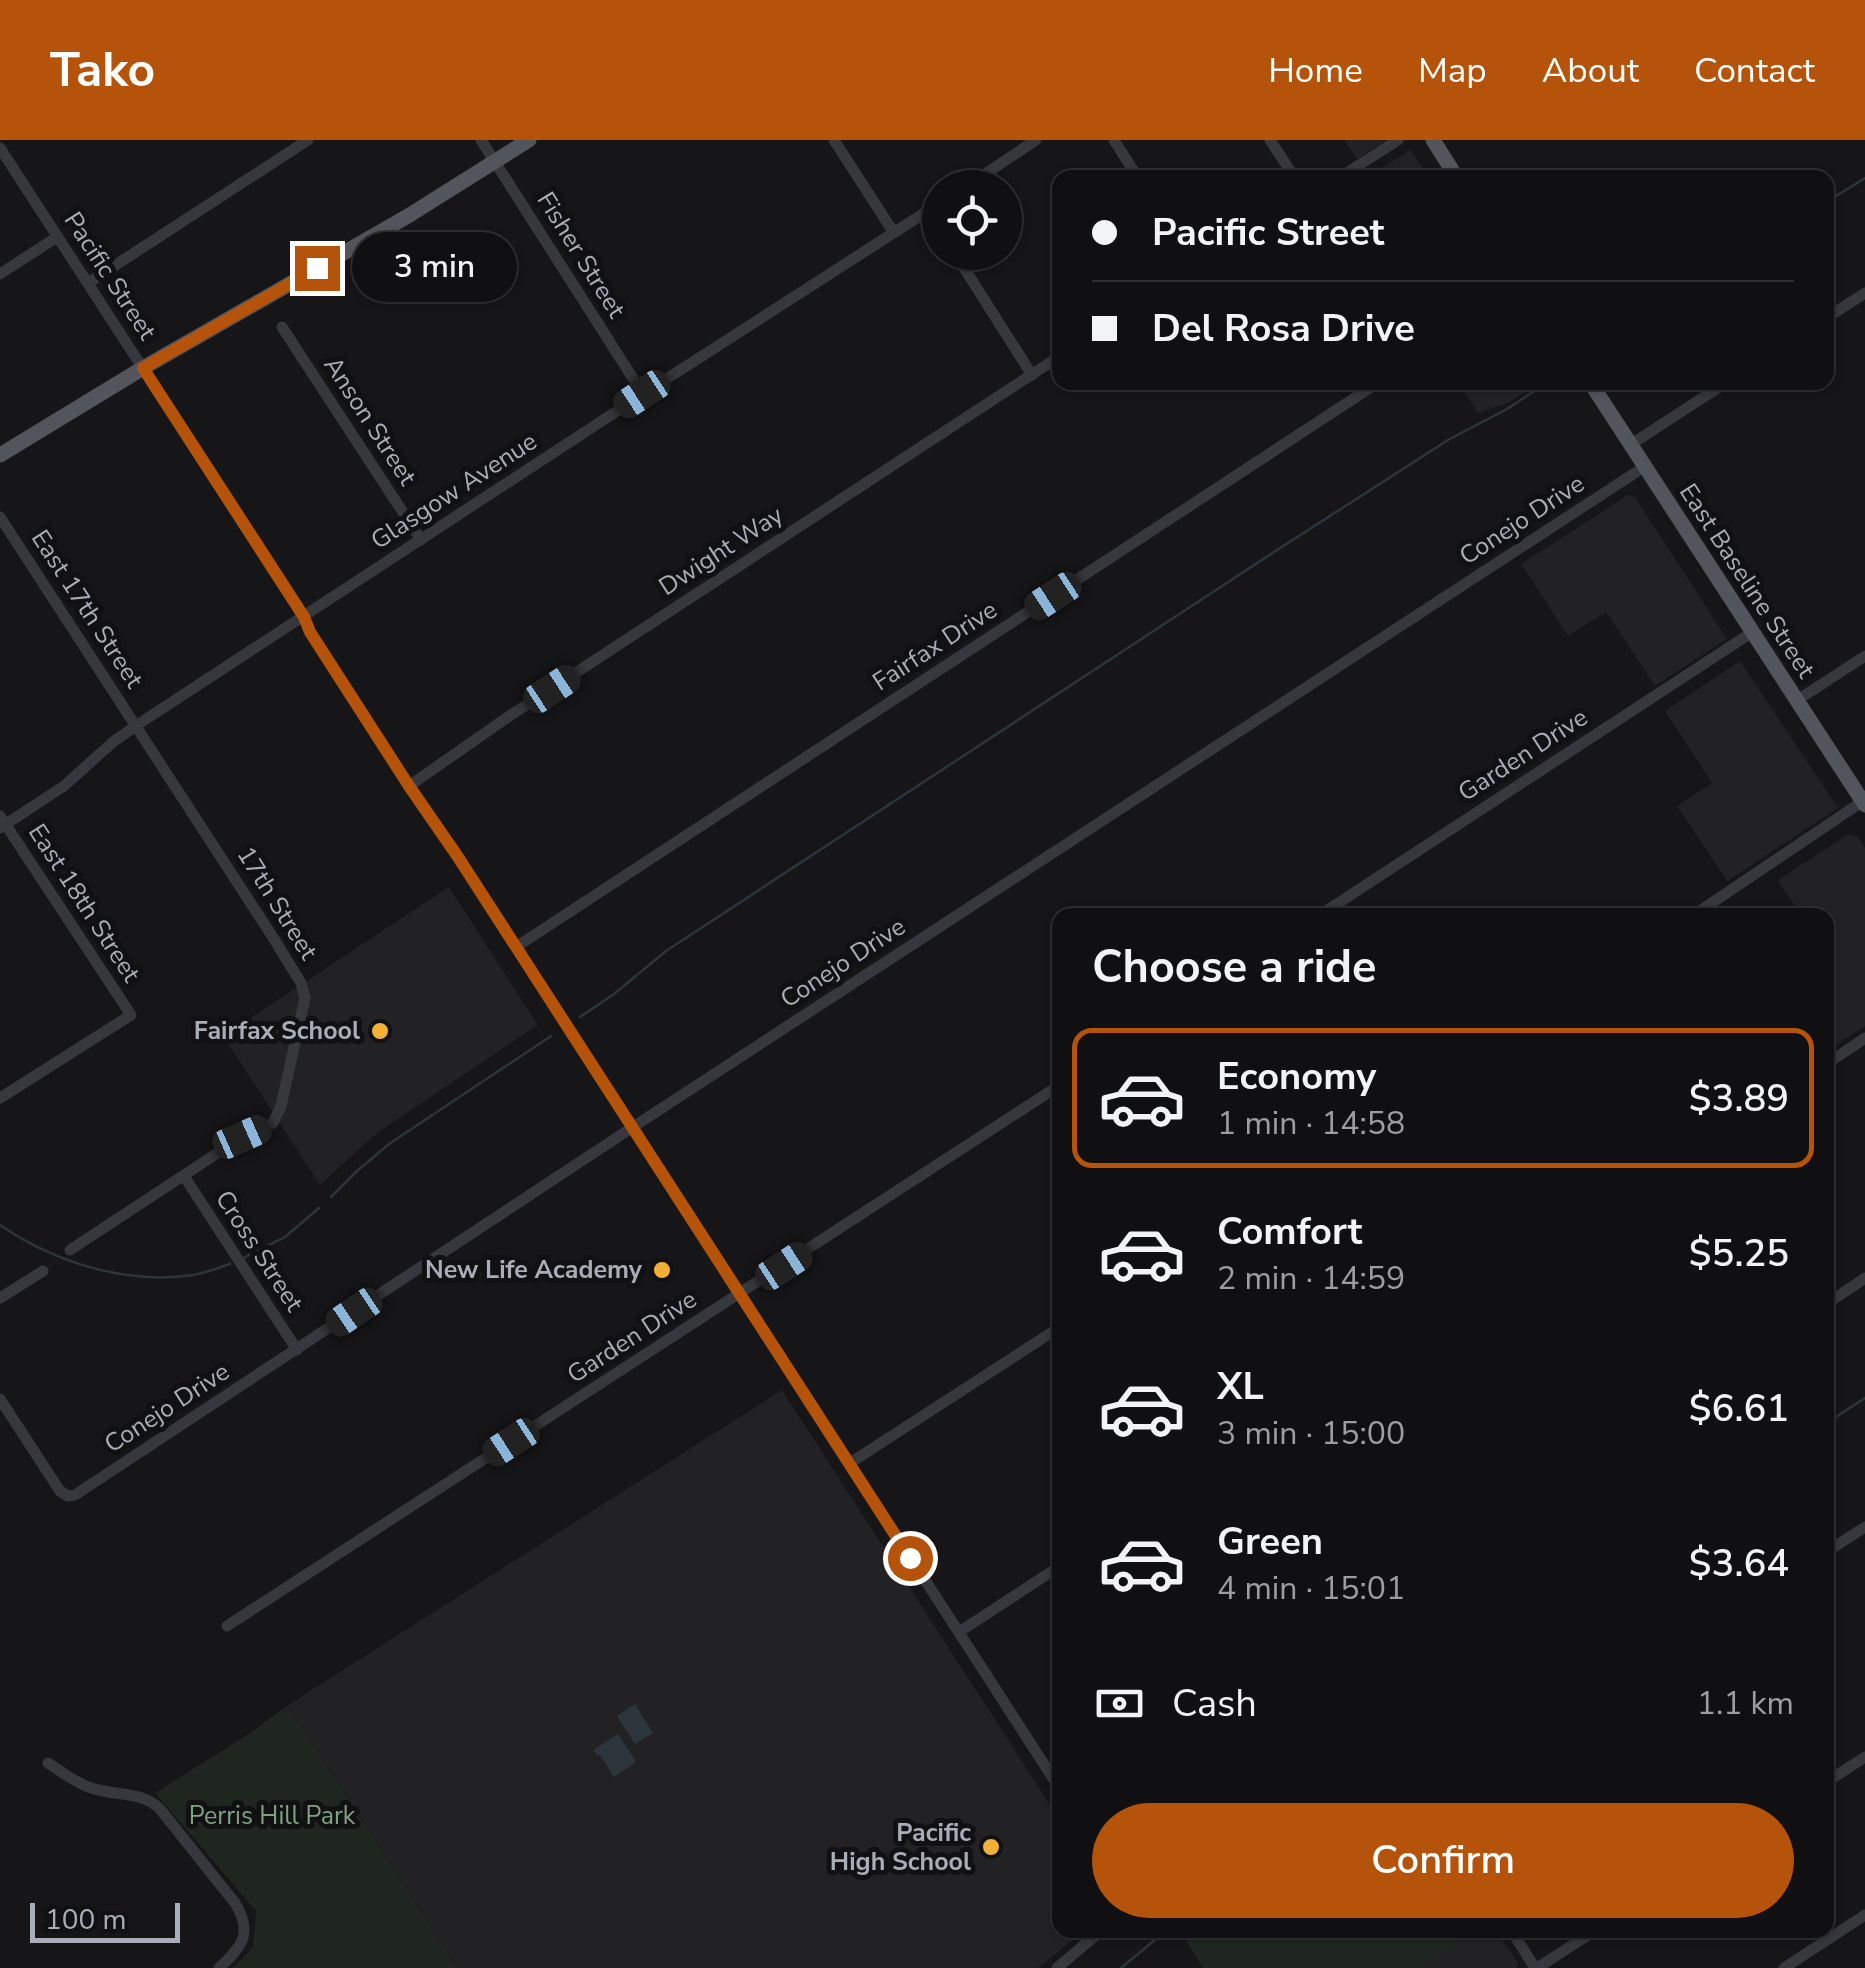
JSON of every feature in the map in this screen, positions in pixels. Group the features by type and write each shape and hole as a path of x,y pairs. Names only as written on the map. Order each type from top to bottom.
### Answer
{"main road":[{"path":"0,455 408,216 529,140"},
{"path":"1432,140 1452,170"},
{"name":"East Baseline Street","path":"1595,390 1864,803"}],"street":[{"path":"88,283 308,140"},
{"name":"Fisher Street","path":"481,140 642,394"},
{"path":"834,140 894,232"},
{"path":"991,170 1036,140"},
{"path":"1114,140 1133,170"},
{"path":"1270,140 1290,170"},
{"path":"1351,170 1398,140"},
{"name":"Pacific Street","path":"0,148 1052,1776"},
{"name":"Glasgow Avenue","path":"2,822 64,786 138,725 922,216"},
{"path":"0,274 58,237"},
{"path":"965,270 1032,375"},
{"path":"1834,313 1865,293"},
{"name":"Anson Street","path":"282,328 421,540"},
{"name":"Dwight Way","path":"409,786 1052,361"},
{"name":"Fairfax Drive","path":"516,946 1367,390"},
{"path":"1630,445 1715,390"},
{"name":"Conejo Drive","path":"0,1399 60,1491 76,1495 1644,467"},
{"name":"East 17th Street","path":"0,517 138,725"},
{"name":"Garden Drive","path":"1331,908 1751,633"},
{"path":"1796,700 1865,656"},
{"name":"17th Street","path":"138,725 301,982 305,998 274,1123 242,1137 184,1176"},
{"path":"1704,908 1864,803"},
{"name":"East 18th Street","path":"0,1098 131,1015 2,822"},
{"path":"1834,1059 1865,1038"},
{"name":"Garden Drive","path":"227,1626 1052,1090"},
{"path":"70,1250 184,1176"},
{"name":"Cross Street","path":"184,1176 296,1350"},
{"path":"0,1298 43,1272"},
{"path":"1834,1299 1865,1278"},
{"path":"850,1463 1052,1332"},
{"path":"1834,1548 1865,1527"},
{"path":"960,1632 1052,1571"},
{"path":"1834,1777 1865,1757"},
{"path":"48,1764 79,1783 105,1792 143,1797 160,1810 242,1914 245,1936 236,1952 219,1968"},
{"path":"1834,1935 1865,1915"},
{"path":"1057,1968 1093,1938"},
{"path":"1516,1938 1536,1968 1583,1938"},
{"path":"1784,1968 1830,1938"}],"shaded area":[{"path":"1344,140 1386,140 1357,159"},
{"path":"1410,150 1424,170 1379,170"},
{"path":"1463,390 1530,390 1507,403 1478,413"},
{"path":"1628,495 1635,497 1727,639 1655,686 1606,612 1568,636 1521,564"},
{"path":"1740,661 1838,808 1727,881 1677,806 1712,783 1665,711"},
{"path":"1849,834 1858,837 1865,848 1865,1026 1835,1045 1834,908 1796,908 1778,880"},
{"name":"Fairfax School","path":"449,887 538,1025 377,1133 320,1185 223,1036"},
{"name":"Pacific High School","path":"782,1390 1052,1808 1052,1938 1075,1938 1038,1968 458,1968 288,1705"},
{"path":"635,1704 653,1733 635,1744 617,1716"},
{"path":"618,1734 636,1762 614,1777 593,1750"},
{"path":"1501,1938 1518,1963 1517,1968 1203,1968 1186,1941"}],"green space":[{"name":"Perris Hill Park","path":"288,1705 458,1968 233,1968 253,1947 256,1911 155,1793"},
{"path":"1461,1938 1420,1968 1203,1968 1186,1941"}],"waterway":[{"path":"1834,197 1865,178"},
{"path":"580,1017 666,951 1274,552 1448,440 1536,390"},
{"path":"331,1197 389,1144 551,1036"},
{"path":"243,1258 285,1237 319,1208"},
{"path":"0,1225 67,1260 117,1273 168,1277 198,1274 230,1264"},
{"path":"1834,1418 1865,1398"},
{"path":"1121,1968 1157,1938"}],"place":[{"name":"Fairfax School","path":"380,1031"},
{"name":"New Life Academy","path":"662,1270"},
{"name":"Pacific High School","path":"991,1847"}],"route":[{"path":"317,268 143,368 910,1558"}]}
